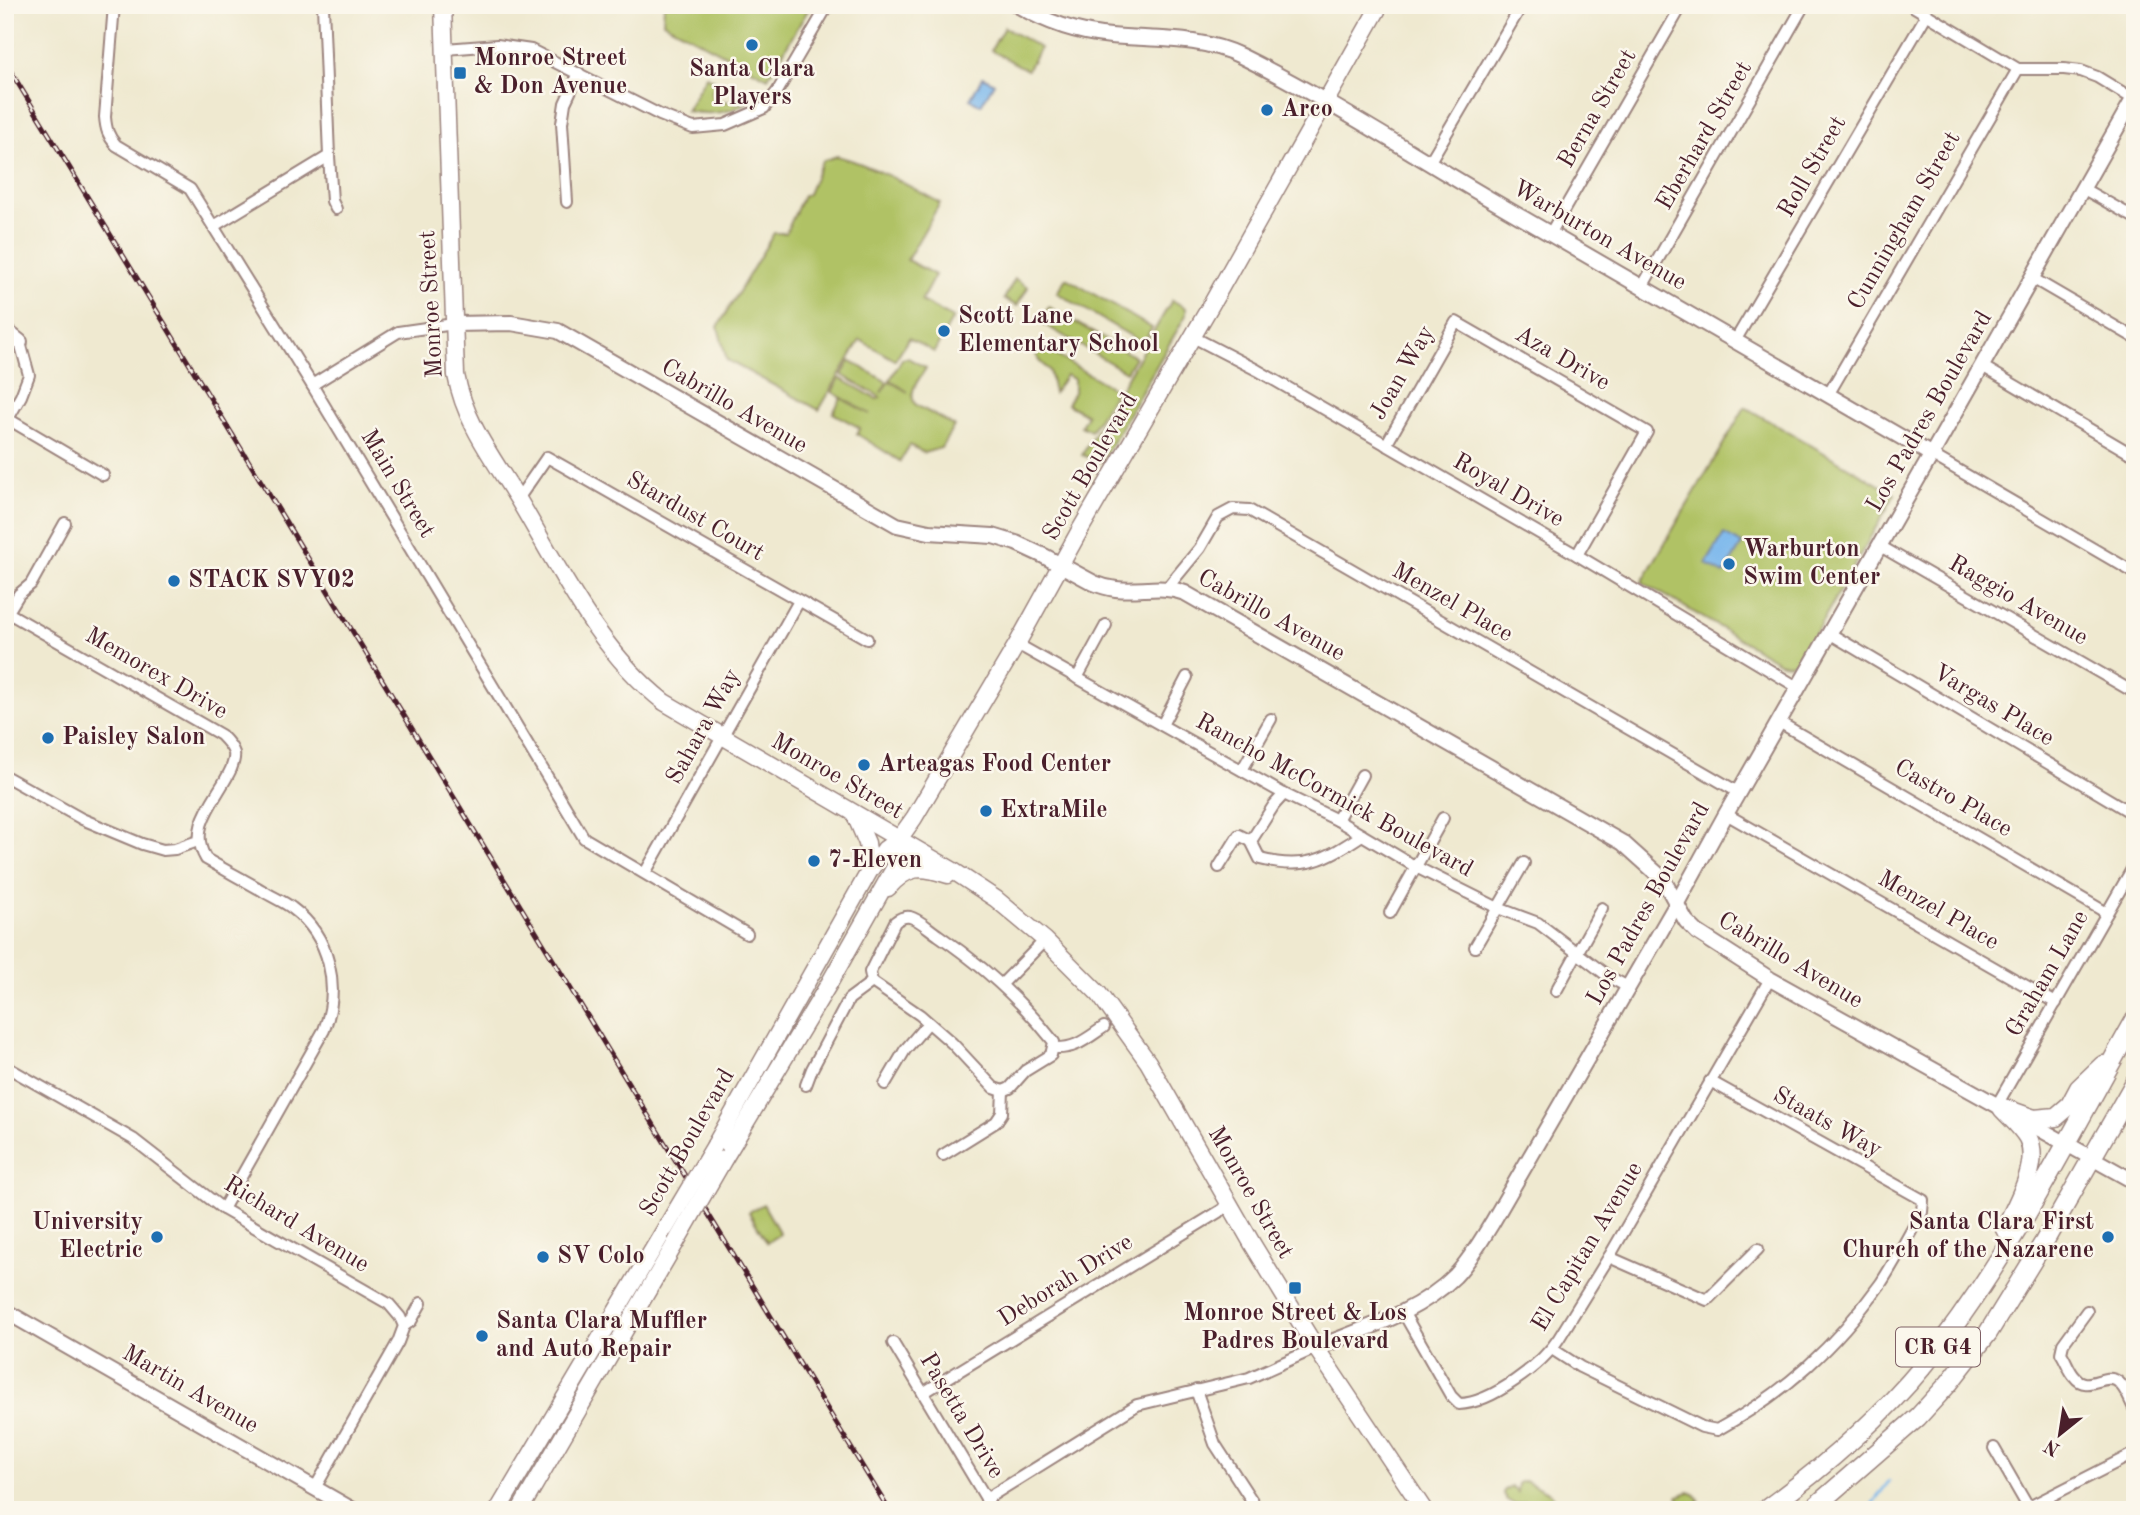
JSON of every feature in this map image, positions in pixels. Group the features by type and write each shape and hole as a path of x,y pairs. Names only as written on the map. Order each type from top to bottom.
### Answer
{"highway":[{"name":"CR G4","path":"1765,1510 1824,1465 1892,1400 1924,1365 1980,1287 2018,1226 2135,1020"},
{"path":"1999,1106 2034,1119 2056,1117 2070,1105 2079,1088 2116,1053"},
{"name":"CR G4","path":"1811,1510 1918,1418 1988,1333 2010,1301 2135,1082"},
{"path":"1980,1287 2029,1174 2031,1163 2032,1153 2028,1138 1999,1106"}],"main road":[{"name":"Monroe Street","path":"443,5 456,375 465,410 478,436 577,601 625,668 664,702 899,839 996,899 1045,940 1099,994 1148,1062 1230,1205 1317,1348 1423,1510"},
{"name":"Scott Boulevard","path":"498,1510 715,1145 870,870 885,849 899,839 926,798 1017,644 1380,5"},
{"path":"855,815 867,843 870,870"},
{"name":"Scott Boulevard","path":"520,1510 900,858 899,839"},
{"path":"872,906 897,877 912,870 929,869 971,883"}],"street":[{"name":"Main Street","path":"114,5 105,117 110,138 116,145 190,189 312,384 584,838 747,934"},
{"path":"323,5 329,156 332,201 336,209"},
{"path":"445,49 497,45 531,50 660,115 693,128 725,125 764,108 777,92 828,5"},
{"name":"Warburton Avenue","path":"1017,5 1041,19 1065,28 1111,36 1165,37 1198,42 1237,54 2135,573"},
{"path":"1041,19 1049,5"},
{"path":"1429,163 1522,5"},
{"name":"Berna Street","path":"1550,234 1682,5"},
{"name":"Eberhard Street","path":"1642,287 1804,5"},
{"path":"1911,5 2018,69 2081,71 2134,98"},
{"name":"Roll Street","path":"1735,341 1927,14"},
{"name":"Cunningham Street","path":"1828,395 2018,69"},
{"path":"567,202 562,123 565,103 579,73"},
{"name":"Los Padres Boulevard","path":"986,1499 1138,1405 1249,1378 1403,1312 1455,1276 1492,1223 1629,987 2134,98"},
{"path":"214,226 329,156"},
{"path":"2082,188 2135,218"},
{"path":"2032,278 2135,338"},
{"name":"Aza Drive","path":"1456,322 1647,432 1577,555"},
{"name":"Joan Way","path":"1386,445 1456,322"},
{"name":"Cabrillo Avenue","path":"312,384 398,332 454,324 511,323 558,331 897,525 929,532 993,536 1016,543 1094,583 1118,590 1167,587 1185,593 1623,843 1663,879 1686,920 1697,932 1770,979 2135,1182"},
{"path":"5,330 20,342 29,374 22,396 7,421 103,475"},
{"name":"Royal Drive","path":"1193,337 1257,370 1577,555 1799,688"},
{"path":"1982,366 2135,456"},
{"name":"Stardust Court","path":"518,499 547,457 867,639"},
{"name":"Menzel Place","path":"1167,587 1195,556 1218,517 1233,509 1249,510 1738,792"},
{"path":"7,611 31,583 65,523"},
{"name":"Raggio Avenue","path":"1880,545 2135,693"},
{"name":"Sahara Way","path":"645,873 799,601"},
{"name":"Memorex Drive","path":"7,611 221,735 229,744 234,753 233,763 201,823 198,841"},
{"path":"1077,678 1106,625"},
{"name":"Vargas Place","path":"1829,633 2135,815"},
{"name":"Rancho McCormick Boulevard","path":"1017,644 1284,794 1337,820 1416,867 1497,908 1538,923 1609,977 1629,987"},
{"path":"1162,725 1187,677"},
{"path":"1242,770 1271,719"},
{"name":"Castro Place","path":"1779,722 2107,913"},
{"path":"1337,820 1362,775"},
{"path":"5,776 82,819 142,844 163,850 198,841 206,859 291,908 305,920 322,944 332,985 330,1014 324,1030 223,1209"},
{"path":"1251,841 1284,794"},
{"name":"Menzel Place","path":"1726,814 2056,1003"},
{"path":"1390,913 1443,818"},
{"path":"1219,867 1239,835 1251,841 1260,859 1280,864 1304,864 1333,854 1362,835"},
{"path":"1475,947 1524,863"},
{"name":"Graham Lane","path":"1999,1106 2135,864"},
{"path":"1556,991 1602,908"},
{"path":"901,918 912,918 964,953 1002,984 1055,1041 1051,1055 1025,1071 1010,1088 1003,1091 994,1088 952,1043 928,1023 872,982 870,972 895,922 901,918"},
{"path":"1002,984 1045,940"},
{"name":"El Capitan Avenue","path":"1403,1312 1458,1404 1470,1404 1527,1373 1552,1349 1609,1257 1770,979"},
{"path":"806,1085 849,999 872,982"},
{"path":"885,1084 905,1049 928,1023"},
{"path":"1054,1048 1068,1049 1104,1027"},
{"name":"Richard Avenue","path":"5,1066 133,1139 223,1209 389,1304 404,1326"},
{"name":"Staats Way","path":"1552,1349 1580,1367 1702,1427 1717,1430 1749,1412 1797,1378 1852,1321 1882,1280 1909,1235 1922,1213 1923,1200 1710,1082"},
{"path":"943,1155 996,1122 1002,1113 1003,1091"},
{"name":"Deborah Drive","path":"923,1393 1230,1205"},
{"path":"1609,1257 1707,1300 1758,1248"},
{"path":"315,1488 398,1342 404,1326 415,1315 421,1303"},
{"name":"Martin Avenue","path":"5,1311 353,1510"},
{"path":"2087,1311 2063,1344 2061,1353 2081,1382 2089,1384 2111,1378 2117,1381 2135,1410"},
{"name":"Pasetta Drive","path":"893,1343 993,1510"},
{"path":"1196,1390 1215,1444 1258,1510"},
{"path":"1994,1448 2026,1509 2135,1453"}],"green space":[{"path":"664,5 811,5 768,78 663,22"},
{"path":"1004,27 1040,48 1027,70 991,50"},
{"path":"706,76 717,82 711,93 715,100 746,104 717,113 686,111"},
{"path":"837,156 877,170 940,203 907,260 935,275 921,301 953,318 934,352 909,338 895,360 860,340 819,410 727,360 718,327 774,233 786,233 803,196 808,194 822,161"},
{"path":"1066,278 1152,328 1143,343 1057,293"},
{"path":"1015,279 1028,287 1017,306 1004,299"},
{"path":"1172,300 1186,308 1186,315 1101,462 1082,455"},
{"path":"1049,307 1135,357 1126,372 1040,322"},
{"path":"1040,346 1116,390 1091,431 1081,426 1087,415 1067,404 1074,392 1074,379 1066,375 1054,393 1049,370 1036,354"},
{"path":"908,358 926,368 913,391 916,405 954,426 941,448 924,453 910,445 900,461 857,434 860,428 833,413 841,398 870,414 832,392 840,378 877,399 880,397 842,375 850,361 887,382 881,393 889,381 908,392 890,380 902,359"},
{"path":"1745,407 1895,494 1802,657 1791,664 1779,662 1642,582"},
{"path":"763,1204 780,1234 767,1242 749,1212"},
{"path":"1525,1481 1550,1493 1554,1502 1525,1502 1516,1505 1507,1500 1503,1494 1504,1490 1511,1487 1517,1492 1518,1483"},
{"path":"1688,1492 1698,1498 1696,1509 1673,1510 1668,1506 1668,1503 1680,1501 1678,1496"}],"water":[{"path":"983,77 994,83 981,105 970,99"},
{"path":"1724,534 1742,544 1724,574 1706,564"}],"waterway":[{"path":"1868,1510 1889,1481"}],"railway":[{"path":"5,62 889,1510"}],"place":[{"name":"Santa Clara Players","path":"752,45"},
{"name":"Monroe Street & Don Avenue","path":"460,73"},
{"name":"Arco","path":"1267,110"},
{"name":"Scott Lane Elementary School","path":"944,331"},
{"name":"Warburton Swim Center","path":"1729,564"},
{"name":"STACK SVY02","path":"174,581"},
{"name":"Paisley Salon","path":"48,738"},
{"name":"Arteagas Food Center","path":"864,765"},
{"name":"ExtraMile","path":"986,811"},
{"name":"7-Eleven","path":"814,861"},
{"name":"University Electric","path":"157,1237"},
{"name":"Santa Clara First Church of the Nazarene","path":"2108,1237"},
{"name":"SV Colo","path":"543,1257"},
{"name":"Monroe Street & Los Padres Boulevard","path":"1295,1288"},
{"name":"Santa Clara Muffler and Auto Repair","path":"482,1336"}]}
